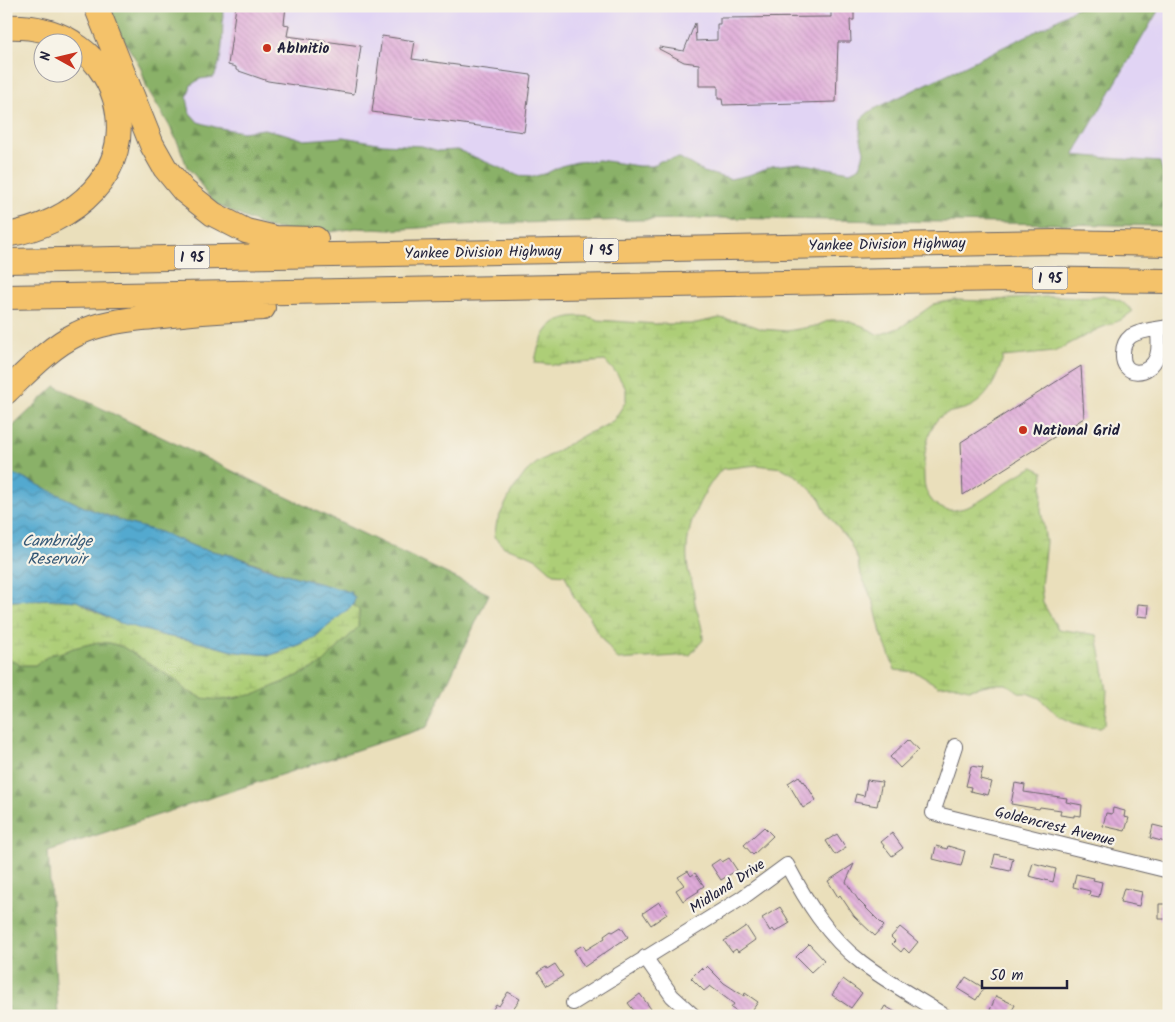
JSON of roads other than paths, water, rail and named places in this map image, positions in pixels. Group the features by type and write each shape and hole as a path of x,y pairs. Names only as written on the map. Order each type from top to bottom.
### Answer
{"highway":[{"path":"96,6 156,153 171,176 191,198 220,218 257,234 285,239 316,239 379,254"},
{"path":"6,27 37,29 48,32"},
{"path":"6,235 47,224 75,208 97,188 112,162 118,139 117,108 113,93 98,66 82,49"},
{"name":"Yankee Division Highway","path":"6,261 1055,242 1169,244"},
{"name":"I 95","path":"6,297 1008,278 1169,281"},
{"path":"6,392 58,346 78,333 90,328 125,320 220,310 280,307 335,291"}],"street":[{"name":"Goldencrest Avenue","path":"955,746 934,813 1169,871"},
{"name":"Midland Drive","path":"573,1003 742,898 787,865 805,899 845,948 880,976 945,1016"},
{"path":"645,957 672,996 694,1016"}],"water":[{"name":"Cambridge Reservoir","path":"6,473 26,479 84,507 130,524 160,532 198,548 235,556 268,569 350,592 355,598 353,605 314,638 271,655 237,652 190,640 165,636 117,622 77,601 52,599 13,601 6,599"}],"place":[{"name":"AbInitio","path":"267,48"},
{"name":"National Grid","path":"1023,430"}]}
